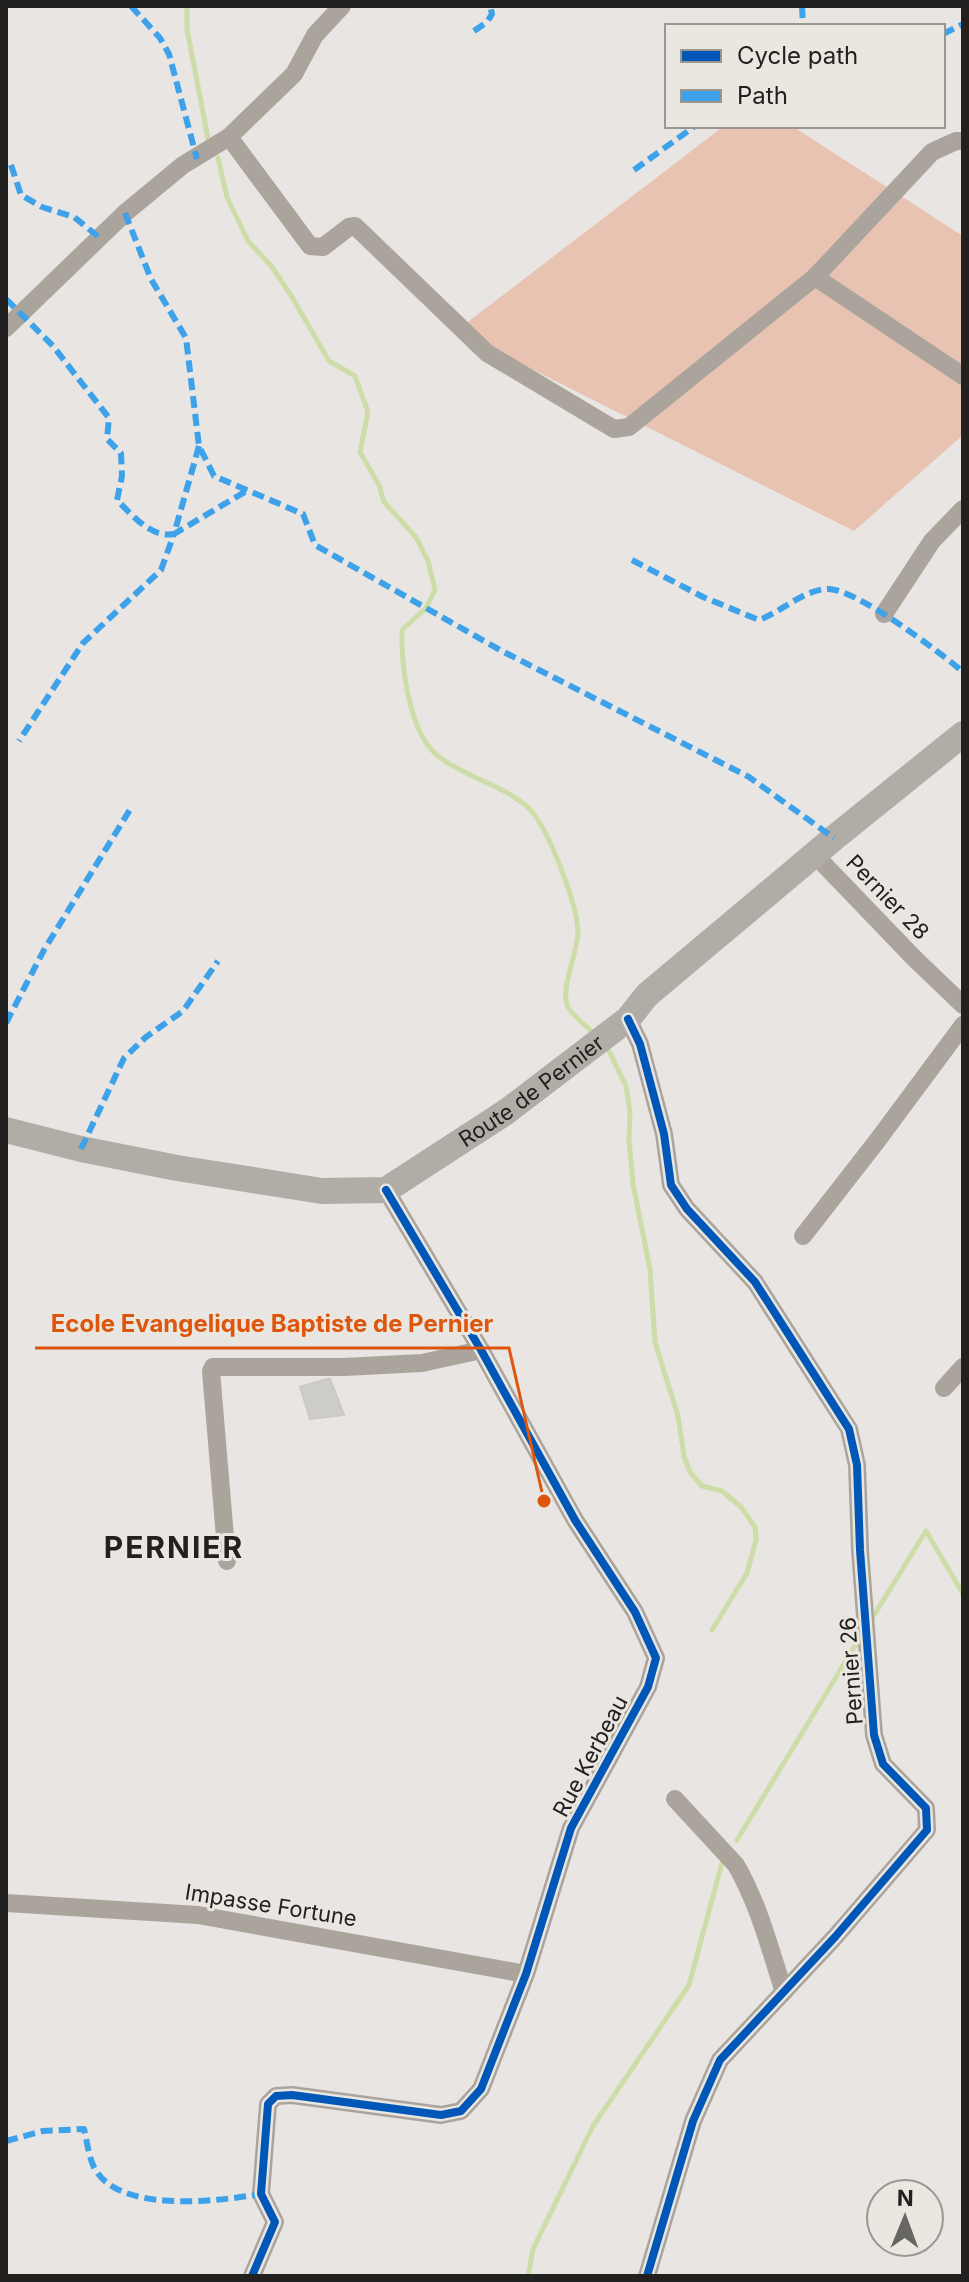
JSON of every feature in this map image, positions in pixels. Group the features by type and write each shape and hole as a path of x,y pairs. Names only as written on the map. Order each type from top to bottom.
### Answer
{"street":[{"path":"6,328 125,213 183,165 229,137 294,74 315,35 342,6"},
{"path":"229,137 310,246 323,247 349,227 355,226 487,353 614,429 629,427 815,277 932,152 963,141"},
{"path":"815,277 963,376"},
{"path":"884,614 932,541 963,509"},
{"name":"Route de Pernier","path":"386,1190 506,1112 628,1019 647,995 963,734"},
{"name":"Pernier 28","path":"814,854 963,1005"},
{"name":"Pernier 26","path":"628,1019 640,1044 664,1134 671,1185 687,1209 755,1282 849,1429 857,1465 874,1735 883,1764 926,1808 927,1830 720,2060 693,2121 647,2276"},
{"path":"803,1236 963,1025"},
{"path":"6,1130 163,1166 322,1191 386,1190"},
{"name":"Rue Kerbeau","path":"252,2276 275,2222 261,2194 268,2104 276,2096 292,2095 441,2115 461,2111 481,2089 526,1974 571,1828 648,1687 656,1658 635,1612 575,1520 481,1350 386,1190"},
{"path":"227,1561 213,1367 344,1367 422,1363 481,1350"},
{"path":"944,1388 963,1367"},
{"path":"675,1799 743,1876 762,1920 784,1992"},
{"name":"Impasse Fortune","path":"6,1903 198,1915 526,1974"}],"shaded area":[{"path":"721,128 795,128 963,236 963,435 854,531 456,331"}],"building":[{"path":"330,1379 344,1415 310,1419 300,1387"}],"waterway":[{"path":"187,6 187,29 209,144"},
{"path":"218,158 227,197 248,241 272,267 329,361 355,376 368,412 360,452 379,485 384,502 416,537 428,561 435,590 426,608 402,630 405,675 416,723 422,737 440,758 519,800 542,828 563,873 577,920 577,941 566,1002 571,1012 591,1031"},
{"path":"609,1051 626,1086 633,1184 650,1269 655,1342 678,1416 684,1456 690,1472 702,1486 722,1491 741,1507 755,1527 756,1540 747,1573 712,1630"},
{"path":"871,1620 926,1531 963,1594"},
{"path":"737,1840 861,1636"},
{"path":"528,2276 533,2249 593,2126 689,1985 722,1863"}],"marked path":[{"path":"131,6 160,38 169,54 197,159"},
{"path":"474,31 487,22 492,14 490,6"},
{"path":"802,6 803,24"},
{"path":"945,33 963,24"},
{"path":"634,170 692,128"},
{"path":"11,165 21,195 42,207 74,217 100,238"},
{"path":"125,213 151,279 186,338 199,446 214,476 303,514 315,545 500,650 749,777 834,838"},
{"path":"6,299 53,346 109,418 107,439 121,453 122,476 117,500 150,529 174,534 161,570 83,643 19,741"},
{"path":"199,446 174,534 248,490"},
{"path":"632,560 703,597 759,620 808,594 826,589 839,591 896,622 963,672"},
{"path":"6,1023 44,950 131,808"},
{"path":"81,1149 124,1058 146,1037 183,1011 218,961"},
{"path":"6,2141 43,2131 84,2129 93,2165 105,2181 123,2192 170,2201 261,2194"}],"cycle path":[{"path":"628,1019 640,1044 664,1134 671,1185 687,1209 755,1282 849,1429 857,1465 874,1735 883,1764 926,1808 927,1830 835,1937 720,2060 693,2121 647,2276"},
{"path":"252,2276 275,2222 261,2194 268,2104 276,2096 292,2095 441,2115 461,2111 481,2089 526,1974 571,1828 648,1687 656,1658 635,1612 575,1520 481,1350 386,1190"}],"place":[{"name":"Ecole Evangelique Baptiste de Pernier","path":"544,1501"}],"district":[{"name":"PERNIER","path":"174,1547"}]}
